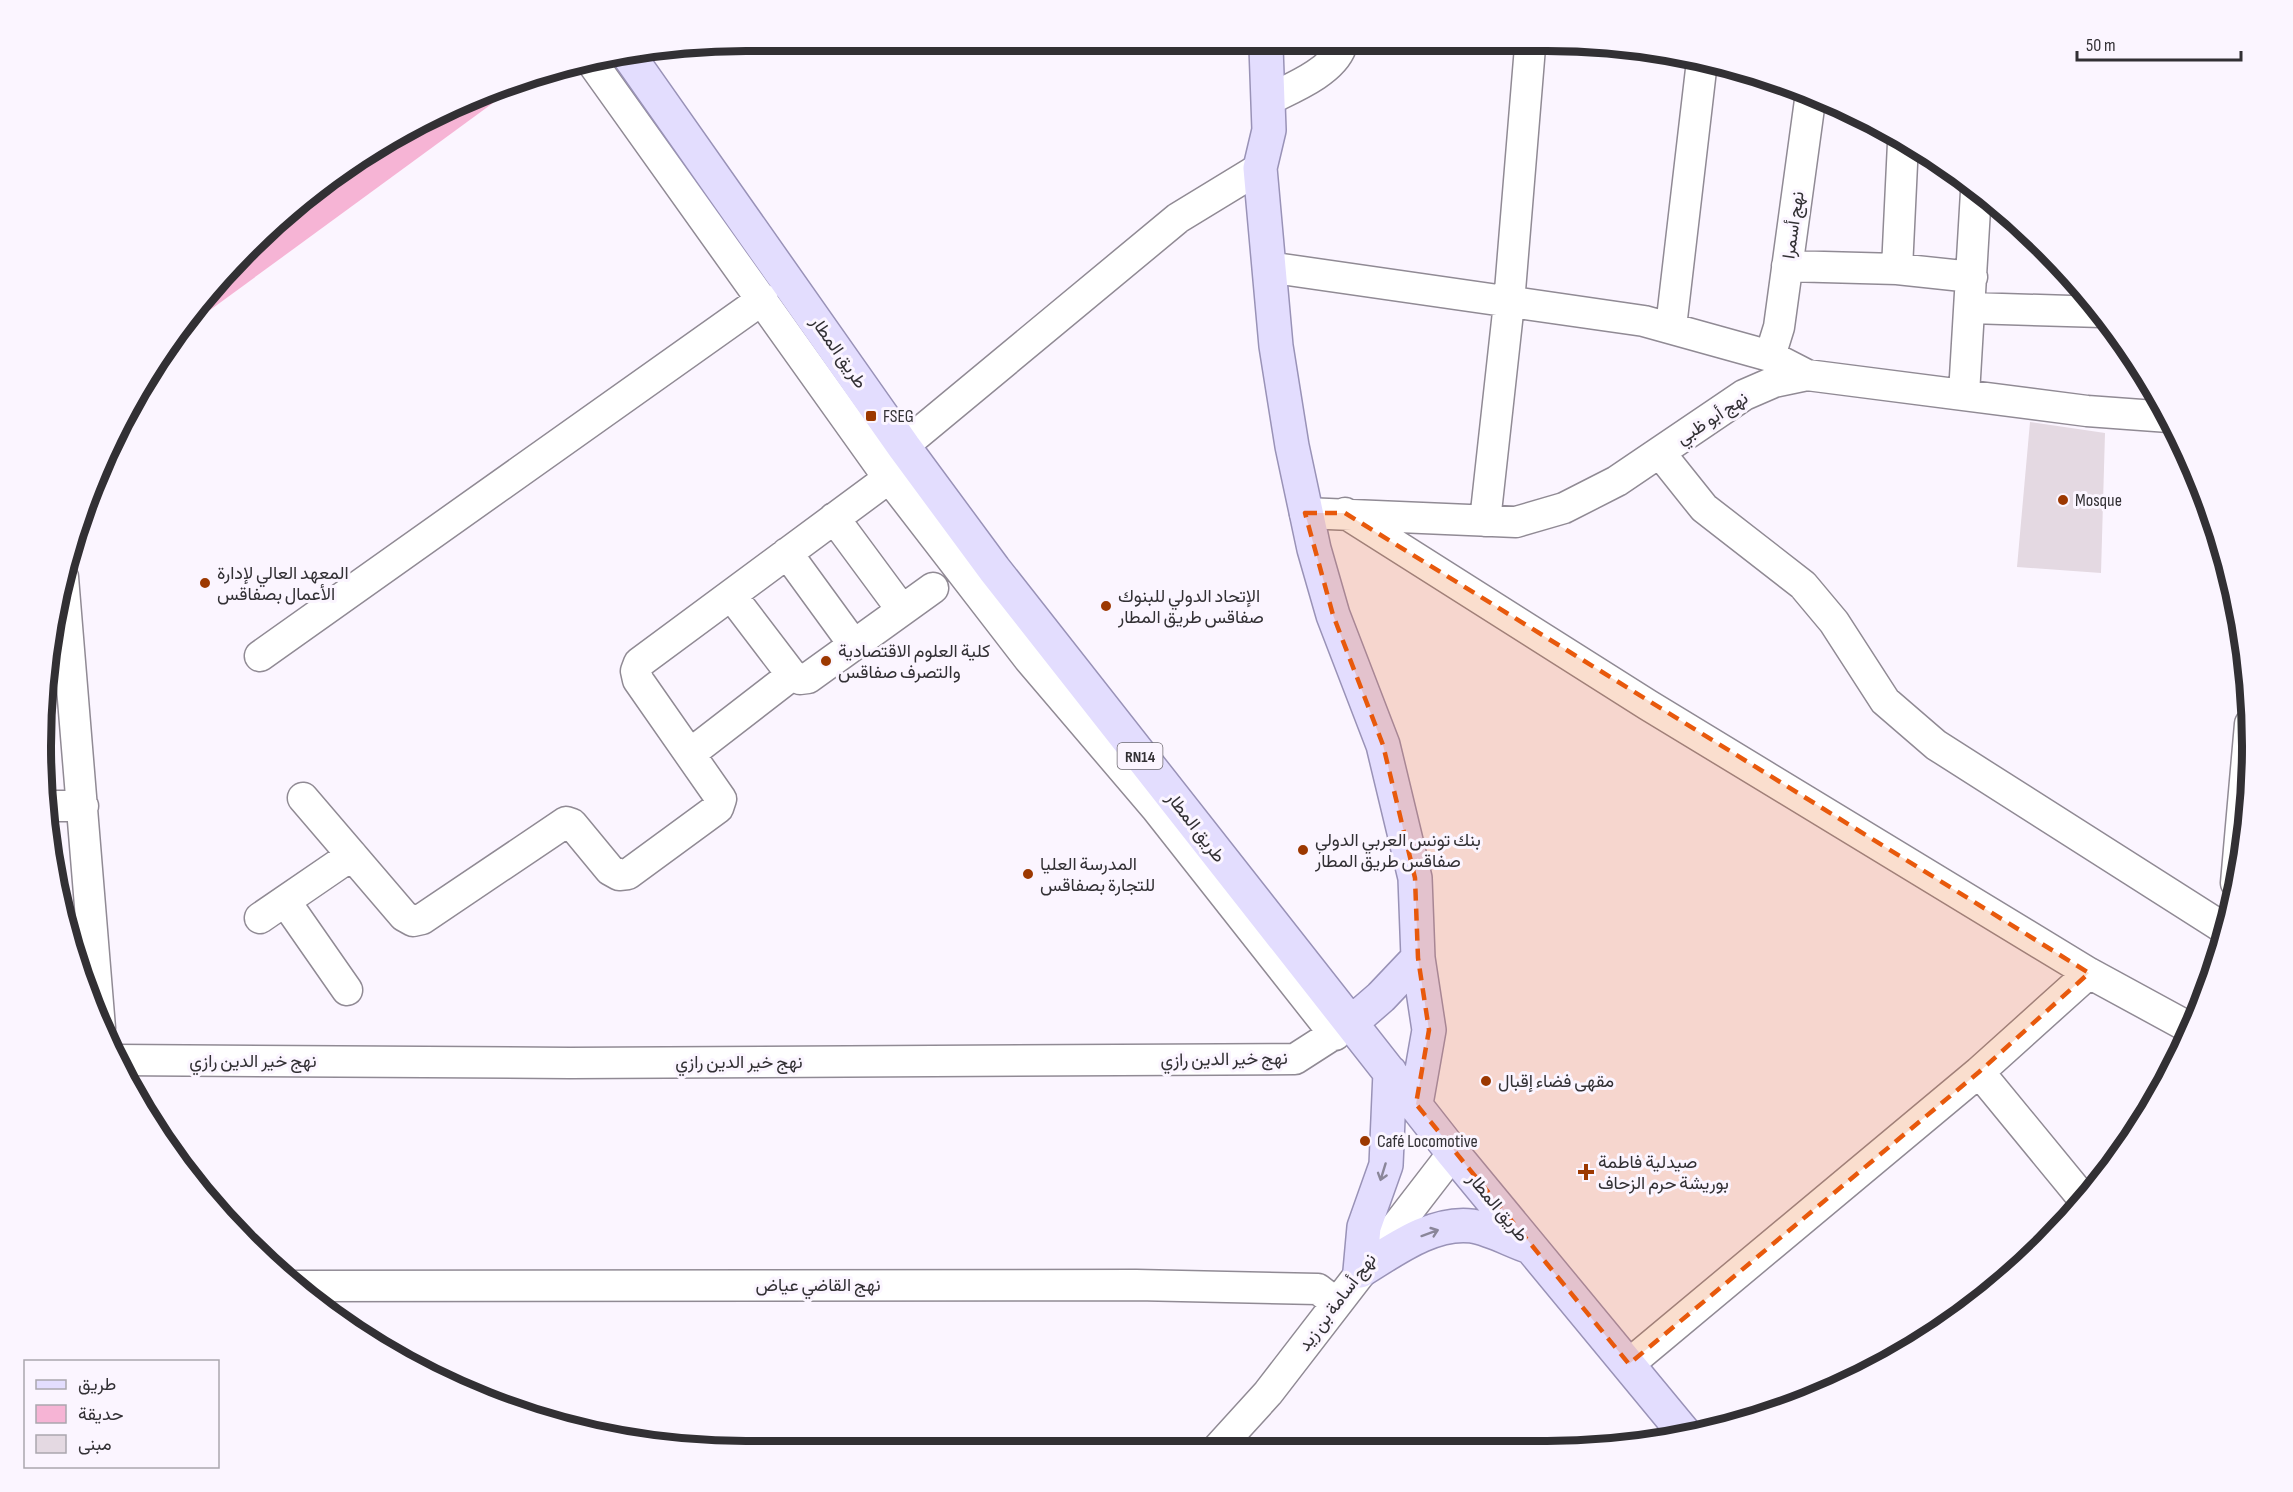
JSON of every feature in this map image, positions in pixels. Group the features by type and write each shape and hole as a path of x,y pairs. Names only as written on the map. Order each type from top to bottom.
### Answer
{"main road":[{"path":"1266,51 1270,99 1269,130 1260,168 1282,392 1305,513 1333,615 1383,745 1415,878 1418,958 1429,1030 1416,1104"},
{"name":"طريق المطار","path":"632,61 891,464 994,569 1343,1029 1390,1072 1452,1153 1681,1428"},
{"path":"1343,1029 1381,998 1418,958"},
{"path":"1360,1270 1364,1227 1386,1165 1390,1072"},
{"path":"1360,1270 1414,1239 1454,1226 1474,1226 1533,1249"}],"street":[{"path":"1270,99 1327,65 1340,51"},
{"path":"1485,521 1509,303 1530,51"},
{"path":"596,68 763,299 891,464"},
{"path":"1671,327 1701,69"},
{"name":"نهج أسمرا","path":"1770,356 1779,327 1810,103"},
{"path":"1897,269 1903,149"},
{"path":"303,798 404,916 413,921 422,919 566,822 572,824 610,870 619,874 627,874 718,808 721,800 717,790 638,680 636,671 639,663 834,518 891,464 1178,218 1260,168"},
{"path":"1964,394 1972,277 1984,207"},
{"path":"1787,266 1897,269 1972,277"},
{"path":"1268,267 1671,327 1770,356 1807,375"},
{"path":"260,656 763,299"},
{"path":"1970,308 2089,312"},
{"name":"نهج أبو ظبي","path":"1305,513 1516,522 1564,508 1617,481 1743,395 1774,382 1807,375 2086,411 2158,416"},
{"path":"1659,453 1704,508 1803,585 1834,622 1885,701 1906,722 1936,746 2218,925"},
{"path":"1345,513 1658,711 2088,973 2183,1024"},
{"path":"834,518 902,610"},
{"path":"787,553 854,645"},
{"path":"731,595 792,675 800,679 808,678 933,588"},
{"path":"65,604 97,994"},
{"path":"691,753 792,675"},
{"path":"54,806 83,806"},
{"path":"260,918 352,855"},
{"path":"285,901 347,990"},
{"path":"1629,1364 1979,1072 2088,973"},
{"name":"نهج خير الدين رازي","path":"127,1060 570,1063 1295,1059 1343,1029"},
{"path":"1979,1072 2079,1193"},
{"name":"نهج أسامة بن زيد","path":"1224,1441 1268,1393 1360,1270 1452,1153"},
{"name":"نهج القاضي عياض","path":"309,1286 1147,1285 1318,1288 1336,1303"}],"highlighted area":[{"path":"1305,513 1345,513 2089,973 1979,1072 1629,1364 1416,1104 1429,1030 1418,958 1415,878 1383,745 1333,615"}],"green space":[{"path":"491,100 493,103 199,318 223,288 255,255 288,223 323,195 398,144 480,104"}],"building":[{"name":"Mosque","path":"2030,422 2105,433 2101,573 2017,567"}],"place":[{"name":"FSEG","path":"871,416"},
{"name":"Mosque","path":"2063,500"},
{"name":"المعهد العالي لإدارة الأعمال بصفاقس","path":"205,583"},
{"name":"الإتحاد الدولي للبنوك صفاقس طريق المطار","path":"1106,606"},
{"name":"كلية العلوم الاقتصادية والتصرف صفاقس","path":"826,661"},
{"name":"بنك تونس العربي الدولي صفاقس طريق المطار","path":"1303,850"},
{"name":"المدرسة العليا للتجارة بصفاقس","path":"1028,874"},
{"name":"مقهى فضاء إقبال","path":"1486,1081"},
{"name":"Café Locomotive","path":"1365,1141"},
{"name":"صيدلية فاطمة بوريشة حرم الزحاف","path":"1586,1172"}]}
